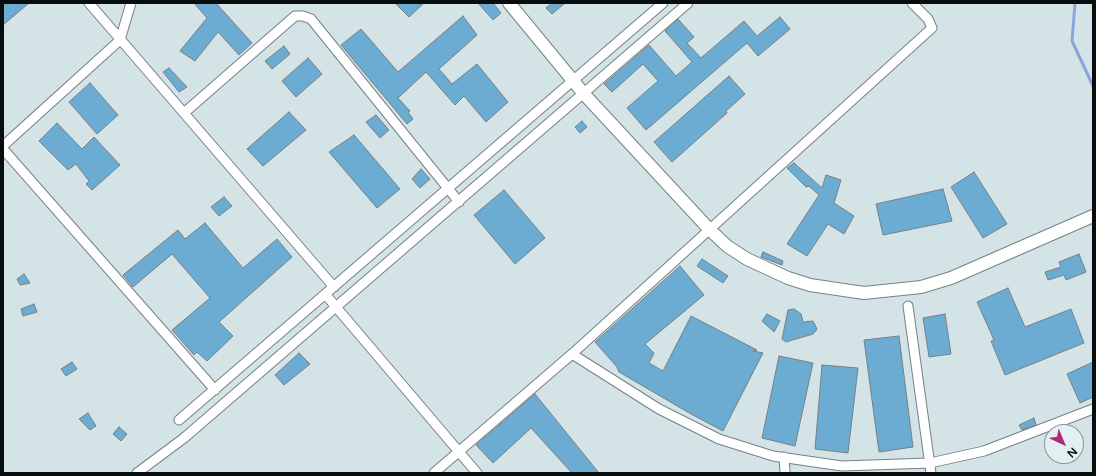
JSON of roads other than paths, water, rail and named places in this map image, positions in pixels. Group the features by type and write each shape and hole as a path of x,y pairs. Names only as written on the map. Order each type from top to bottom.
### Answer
{"street":[{"path":"89,3 334,287"},
{"path":"3,146 120,40 131,3"},
{"path":"510,3 584,94 727,246 747,259 788,278 810,285 864,293 922,287 951,278 1093,216"},
{"path":"179,420 663,3"},
{"path":"137,473 184,438 688,3"},
{"path":"434,473 572,354 932,28 930,22 912,3"},
{"path":"184,112 295,16 303,16 311,19 459,202"},
{"path":"3,149 215,390"},
{"path":"325,294 477,473"},
{"path":"908,306 931,473"},
{"path":"572,354 659,409 719,439 773,456 842,466 930,463 984,450 1093,409"},
{"path":"784,458 785,473"}],"waterway":[{"path":"1075,3 1072,41 1093,86"}]}
